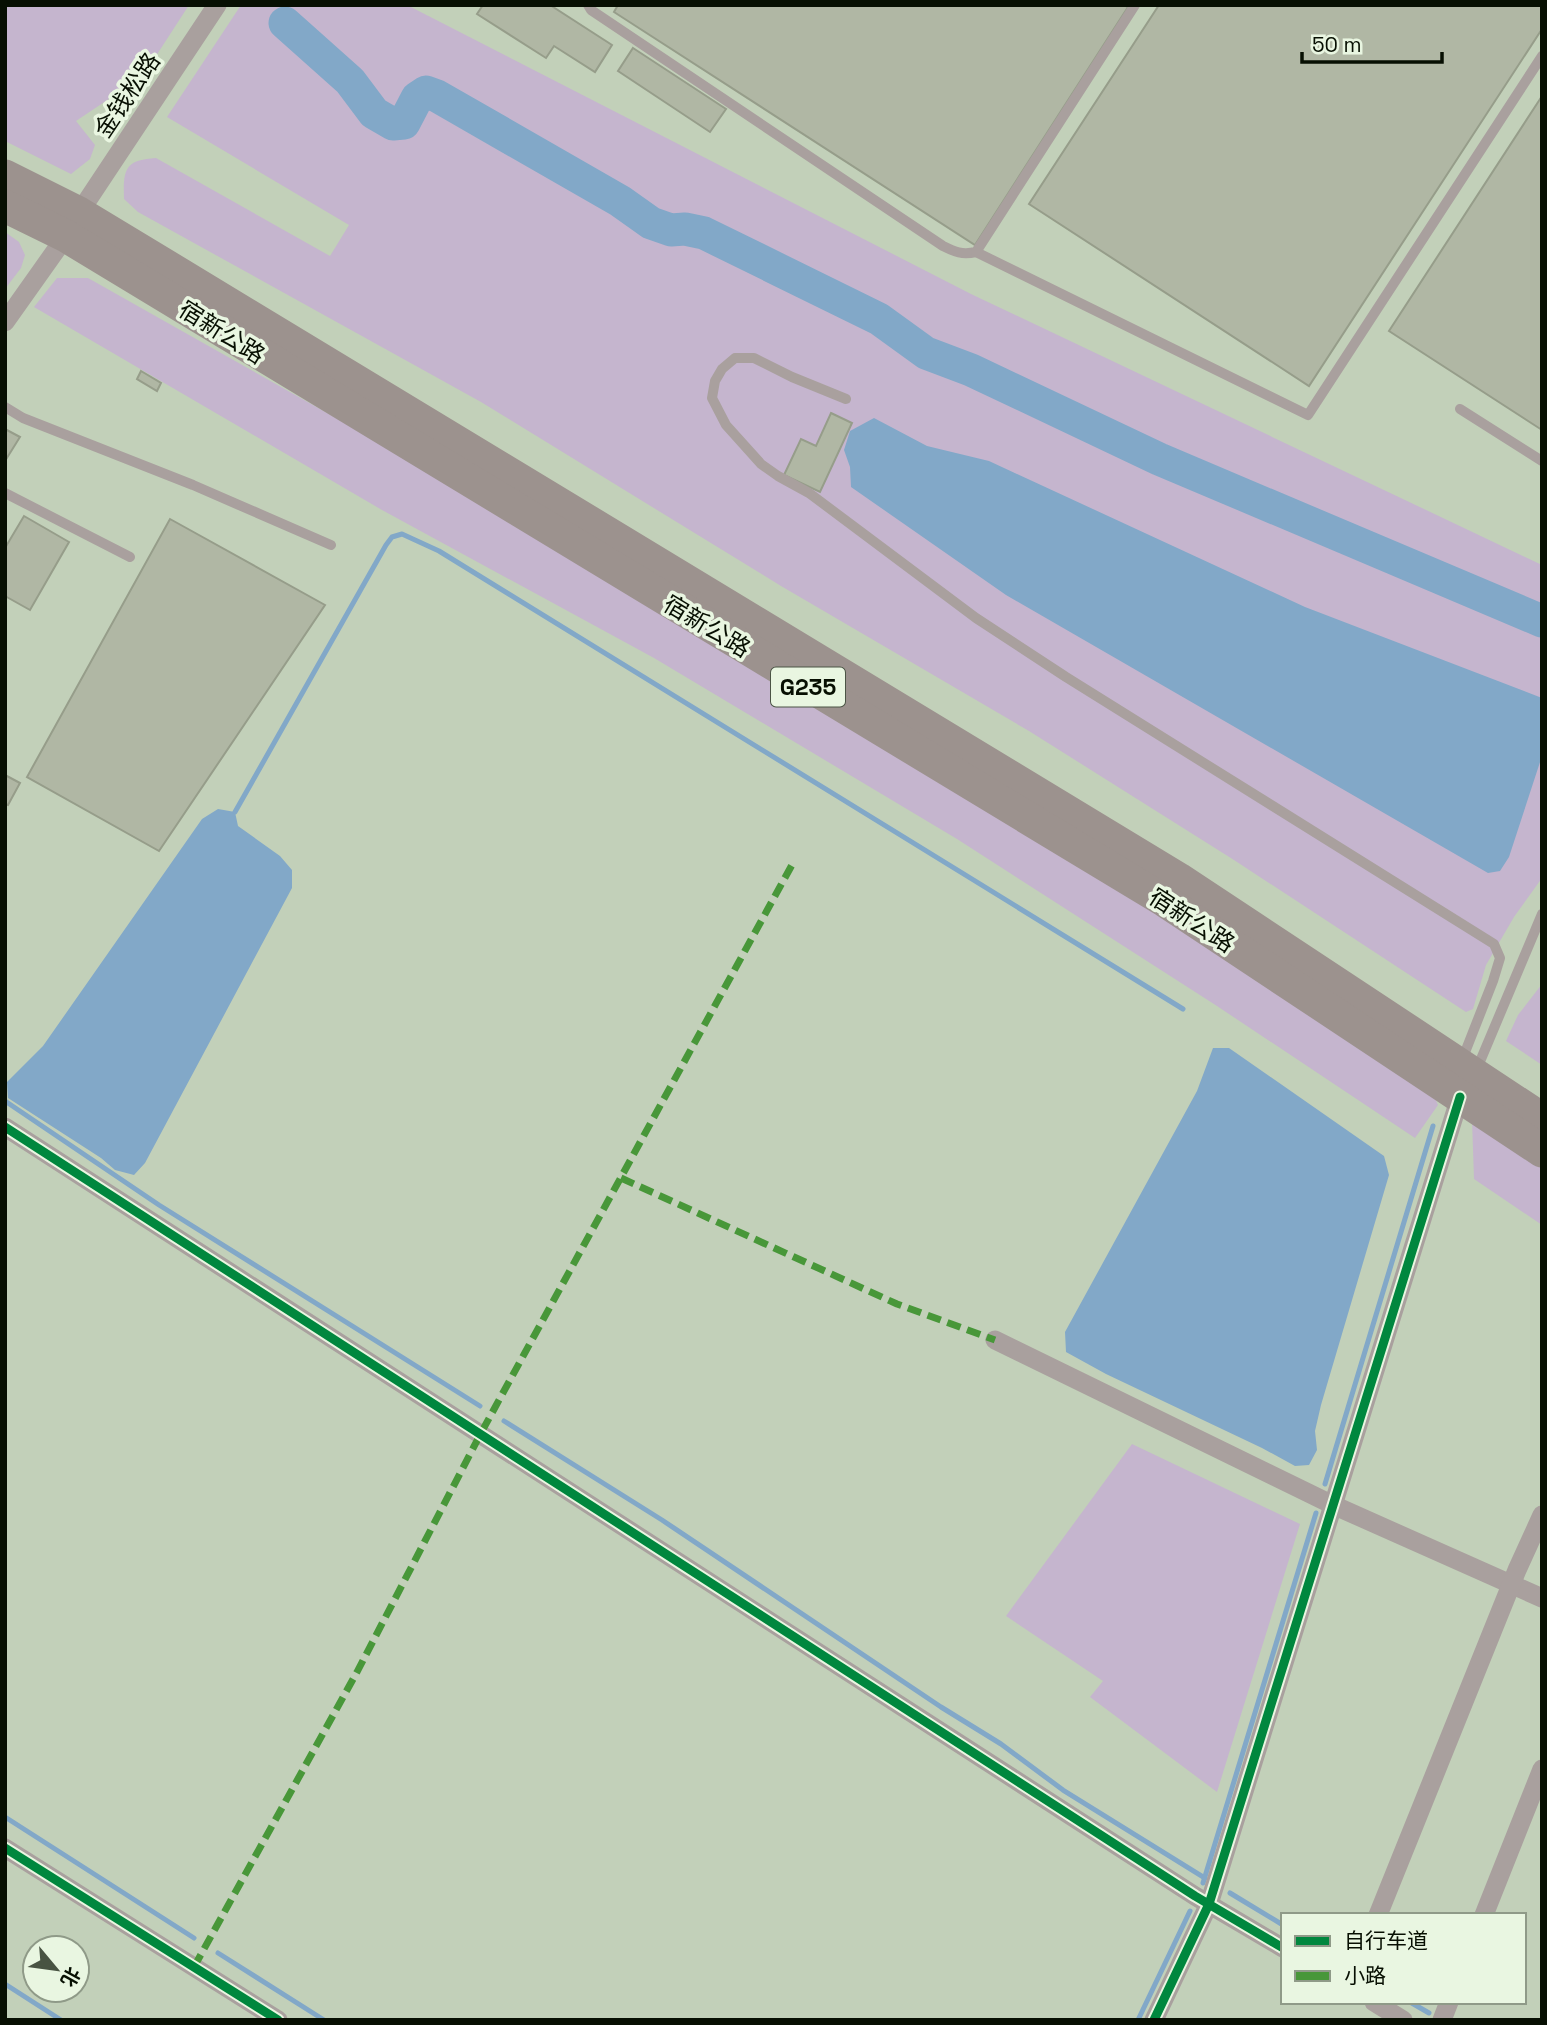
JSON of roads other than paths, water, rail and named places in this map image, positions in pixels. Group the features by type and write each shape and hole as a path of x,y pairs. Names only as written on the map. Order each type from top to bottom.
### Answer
{"highway":[{"name":"宿新公路","path":"5,176 73,224 1179,879 1465,1079 1542,1119"},
{"name":"宿新公路","path":"5,206 73,224"},
{"name":"宿新公路","path":"1465,1079 1542,1151"}],"street":[{"name":"金钱松路","path":"5,322 73,224 216,5"},
{"path":"1154,2020 1209,1905 1465,1079"},
{"path":"5,1127 1209,1905 1281,1947"},
{"path":"995,1340 1333,1505 1542,1598"},
{"path":"1379,1913 1511,1584 1542,1515"},
{"path":"1485,1913 1542,1769"},
{"path":"5,1848 278,2020"},
{"path":"1377,2004 1403,2020"}],"lane":[{"path":"588,5 591,10 943,246 956,253 976,252 1308,415 1542,55"},
{"path":"976,252 1135,5"},
{"path":"846,399 754,358 736,358 722,369 715,381 712,398 726,425 761,464 778,477 810,493 976,618 1494,944 1500,958 1465,1079"},
{"path":"5,407 23,418 193,485 331,545"},
{"path":"1460,409 1542,461"},
{"path":"5,493 130,557"},
{"path":"1465,1079 1542,914"}],"water":[{"path":"874,418 927,446 989,461 1305,607 1542,698 1542,756 1509,857 1500,871 1488,873 1006,595 851,487 850,467 844,450 850,431"},
{"path":"218,809 235,812 238,826 280,856 292,870 292,888 145,1163 134,1175 115,1170 101,1158 8,1098 7,1082 43,1046 202,819"},
{"path":"1213,1048 1229,1048 1384,1156 1389,1175 1321,1405 1315,1431 1317,1450 1309,1465 1295,1466 1066,1352 1065,1332 1197,1091"}],"waterway":[{"path":"285,23 350,81 374,113 393,124 404,123 417,98 426,92 437,96 620,201 651,223 671,230 685,229 704,233 879,319 926,353 971,370 1159,459 1542,621"},
{"path":"235,812 386,545 392,537 402,534 439,551 1183,1009"},
{"path":"5,1101 159,1205 480,1406"},
{"path":"1325,1484 1433,1126"},
{"path":"504,1421 662,1520 941,1707 1001,1744 1063,1790 1205,1878"},
{"path":"1203,1883 1316,1513"},
{"path":"5,1817 194,1938"},
{"path":"1230,1893 1281,1924"},
{"path":"1138,2020 1190,1911"},
{"path":"218,1953 324,2020"},
{"path":"5,1984 61,2020"},
{"path":"1413,2004 1429,2013"}]}
